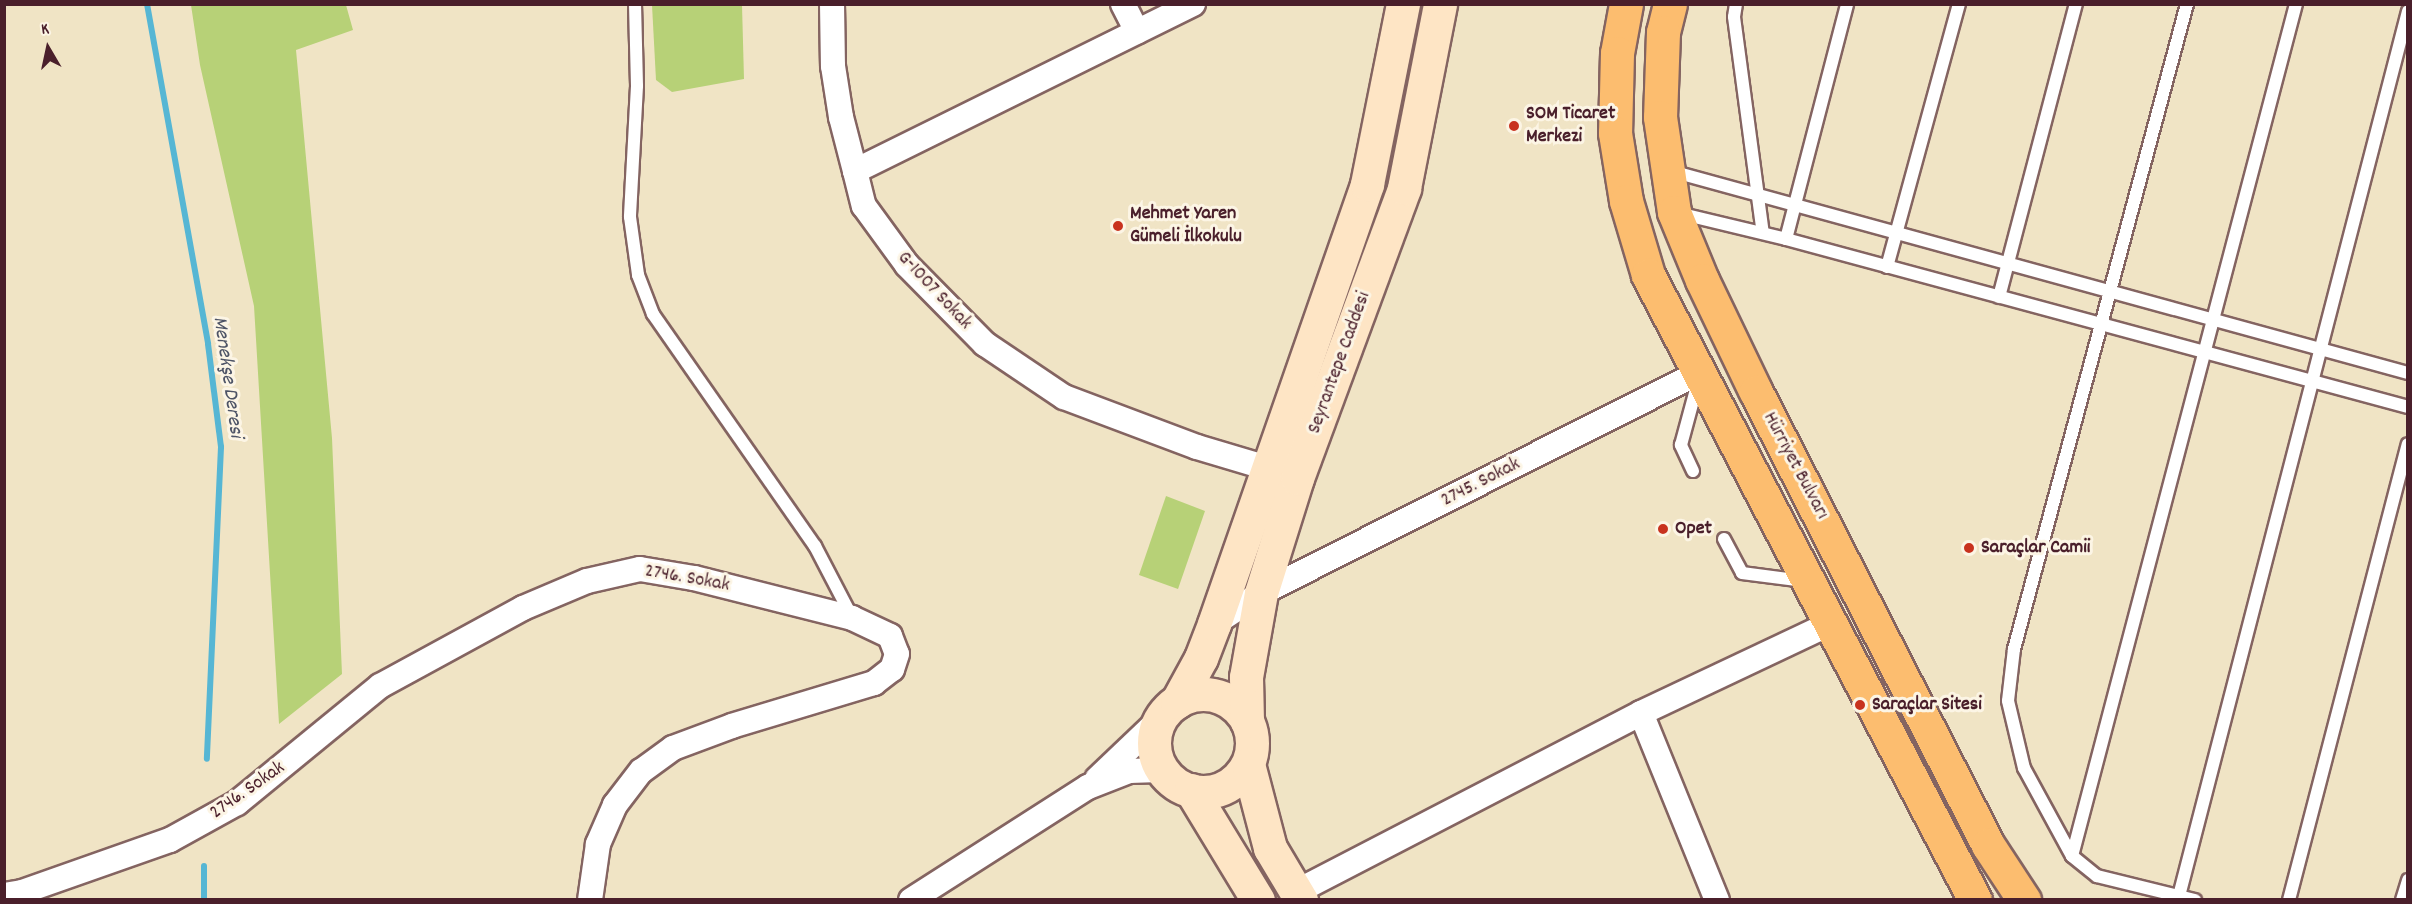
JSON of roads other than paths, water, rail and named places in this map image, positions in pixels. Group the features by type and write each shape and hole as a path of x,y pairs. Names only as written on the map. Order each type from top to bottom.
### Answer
{"main road":[{"name":"Seyrantepe Caddesi","path":"1169,710 1201,658 1214,624 1367,184 1403,4"},
{"name":"Seyrantepe Caddesi","path":"1247,721 1246,677 1261,594 1298,478 1404,188 1440,4"},
{"name":"Hürriyet Bulvarı","path":"1626,4 1617,53 1615,133 1626,201 1648,275 1701,372 1806,581 1975,900"},
{"name":"Hürriyet Bulvarı","path":"1670,4 1663,32 1660,117 1674,212 1702,280 1756,392 1988,845 2024,900"},
{"path":"1178,782 1208,792 1224,787 1238,778 1248,764 1252,750 1252,735 1247,721 1229,701 1216,696 1189,696 1169,710 1156,729 1155,753 1178,782 1258,900"},
{"path":"1248,764 1270,848 1298,896"}],"street":[{"name":"G-1007 Sokak","path":"832,4 833,66 841,117 864,206 907,265 986,344 1064,397 1197,447 1298,478"},
{"path":"1123,4 1137,32"},
{"path":"855,171 1193,4"},
{"name":"2745. Sokak","path":"1214,624 1261,594 1701,372"},
{"name":"2746. Sokak","path":"4,895 22,892 170,840 237,803 380,686 523,608 587,580 640,569 694,578 852,618 890,636 897,654 892,669 874,683 732,726 673,748 641,771 615,805 598,844 590,900"},
{"path":"1298,896 1641,713 1829,624"},
{"path":"911,900 1088,787 1169,710"},
{"path":"1641,713 1717,900"},
{"path":"1088,787 1130,771 1152,770 1178,782"}],"lane":[{"path":"635,4 637,86 630,217 638,275 653,314 815,546 852,618"},
{"path":"1736,4 1734,17 1756,195 1763,233"},
{"path":"1786,239 1846,4"},
{"path":"1887,267 1959,4"},
{"path":"1998,297 2076,4"},
{"path":"2187,4 2014,650 2008,700 2024,768 2072,856 2097,876 2195,900"},
{"path":"2072,856 2296,4"},
{"path":"2179,896 2408,11"},
{"path":"1669,170 2408,373"},
{"path":"1674,212 1786,239 2408,407"},
{"path":"1693,471 1681,445 1701,372"},
{"path":"2289,900 2408,444"},
{"path":"1724,539 1742,573 1806,581"},
{"path":"2402,900 2408,880"}],"waterway":[{"name":"Menekşe Deresi","path":"147,4 208,344 221,447 207,759"},
{"name":"Menekşe Deresi","path":"204,866 204,900"}],"place":[{"name":"SOM Ticaret Merkezi","path":"1514,126"},
{"name":"Mehmet Yaren Gümeli İlkokulu","path":"1118,226"},
{"name":"Opet","path":"1663,529"},
{"name":"Saraçlar Camii","path":"1969,548"},
{"name":"Saraçlar Sitesi","path":"1860,705"}]}
